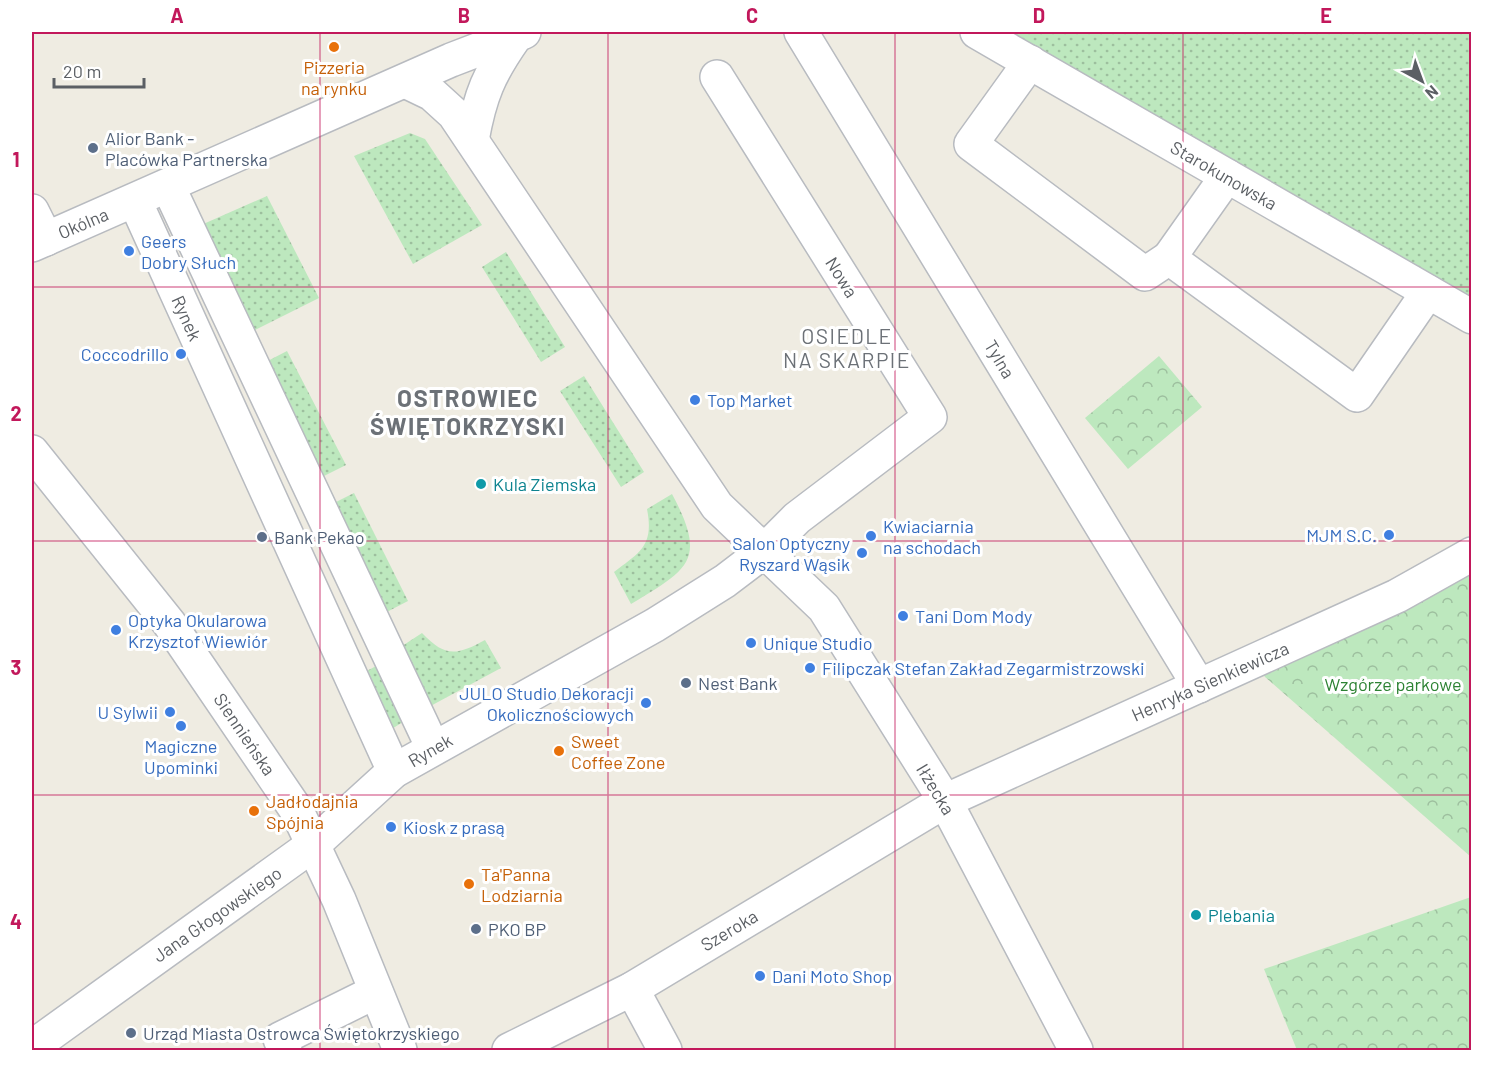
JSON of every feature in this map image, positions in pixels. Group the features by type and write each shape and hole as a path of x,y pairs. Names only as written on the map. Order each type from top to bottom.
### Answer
{"street":[{"name":"Tylna","path":"801,32 1199,686"},
{"name":"Starokunowska","path":"977,32 1472,317"},
{"path":"135,201 451,60 520,34"},
{"path":"472,140 479,102 493,68 520,34"},
{"path":"1030,62 971,144 1145,274 1169,258 1227,177"},
{"name":"Nowa","path":"717,77 930,417 797,518 763,552"},
{"path":"405,81 432,94 454,114 717,506 763,552"},
{"path":"168,186 433,748"},
{"name":"Rynek","path":"135,201 394,771 655,625 725,581 763,552"},
{"name":"Okólna","path":"36,232 135,201"},
{"path":"1169,258 1357,395 1428,292"},
{"name":"Siennieńska","path":"32,452 169,623 297,811 314,844 400,1050"},
{"name":"Iłżecka","path":"763,552 798,581 824,608 945,801 1076,1050"},
{"name":"Henryka Sienkiewicza","path":"945,801 1397,596 1472,554"},
{"name":"Jana Głogowskiego","path":"32,1047 314,844 394,771"},
{"name":"Szeroka","path":"509,1050 632,989 945,801"},
{"path":"632,989 665,1050"},
{"path":"285,1050 280,1039 375,992"}],"green space":[{"path":"977,32 1471,32 1471,317"},
{"path":"410,133 425,139 482,225 413,264 354,156"},
{"path":"267,196 319,298 245,335 192,229"},
{"path":"506,252 565,347 541,362 482,267"},
{"path":"287,351 346,465 316,480 258,366"},
{"path":"1159,356 1202,407 1128,469 1085,418"},
{"path":"584,376 644,472 621,487 560,391"},
{"path":"354,493 408,601 379,616 326,507"},
{"path":"672,494 689,535 690,549 686,561 679,571 667,581 631,604 614,572 638,553 647,539 649,521 647,509"},
{"name":"Wzgórze parkowe","path":"1471,554 1471,857 1265,677 1254,661"},
{"path":"422,633 437,646 451,652 466,649 485,640 501,668 425,709 396,650"},
{"path":"380,664 406,720 387,732 359,675"},
{"path":"1471,897 1471,1050 1297,1050 1264,969"}],"place":[{"name":"Pizzeria na rynku","path":"334,47"},
{"name":"Alior Bank - Placówka Partnerska","path":"93,148"},
{"name":"Geers Dobry Słuch","path":"129,251"},
{"name":"Coccodrillo","path":"181,354"},
{"name":"Top Market","path":"695,400"},
{"name":"Kula Ziemska","path":"481,484"},
{"name":"MJM S.C.","path":"1389,535"},
{"name":"Kwiaciarnia na schodach","path":"871,536"},
{"name":"Bank Pekao","path":"262,537"},
{"name":"Salon Optyczny Ryszard Wąsik","path":"862,553"},
{"name":"Tani Dom Mody","path":"903,616"},
{"name":"Optyka Okularowa Krzysztof Wiewiór","path":"116,630"},
{"name":"Unique Studio","path":"751,643"},
{"name":"Filipczak Stefan Zakład Zegarmistrzowski","path":"810,668"},
{"name":"Nest Bank","path":"686,683"},
{"name":"JULO Studio Dekoracji Okolicznościowych","path":"646,703"},
{"name":"U Sylwii","path":"170,712"},
{"name":"Magiczne Upominki","path":"181,726"},
{"name":"Sweet Coffee Zone","path":"559,751"},
{"name":"Jadłodajnia Spójnia","path":"254,811"},
{"name":"Kiosk z prasą","path":"391,827"},
{"name":"Ta'Panna Lodziarnia","path":"469,884"},
{"name":"Plebania","path":"1196,915"},
{"name":"PKO BP","path":"476,929"},
{"name":"Dani Moto Shop","path":"760,976"},
{"name":"Urząd Miasta Ostrowca Świętokrzyskiego","path":"131,1033"}],"district":[{"name":"OSIEDLE NA SKARPIE","path":"847,347"},
{"name":"OSTROWIEC ŚWIĘTOKRZYSKI","path":"468,411"}]}
